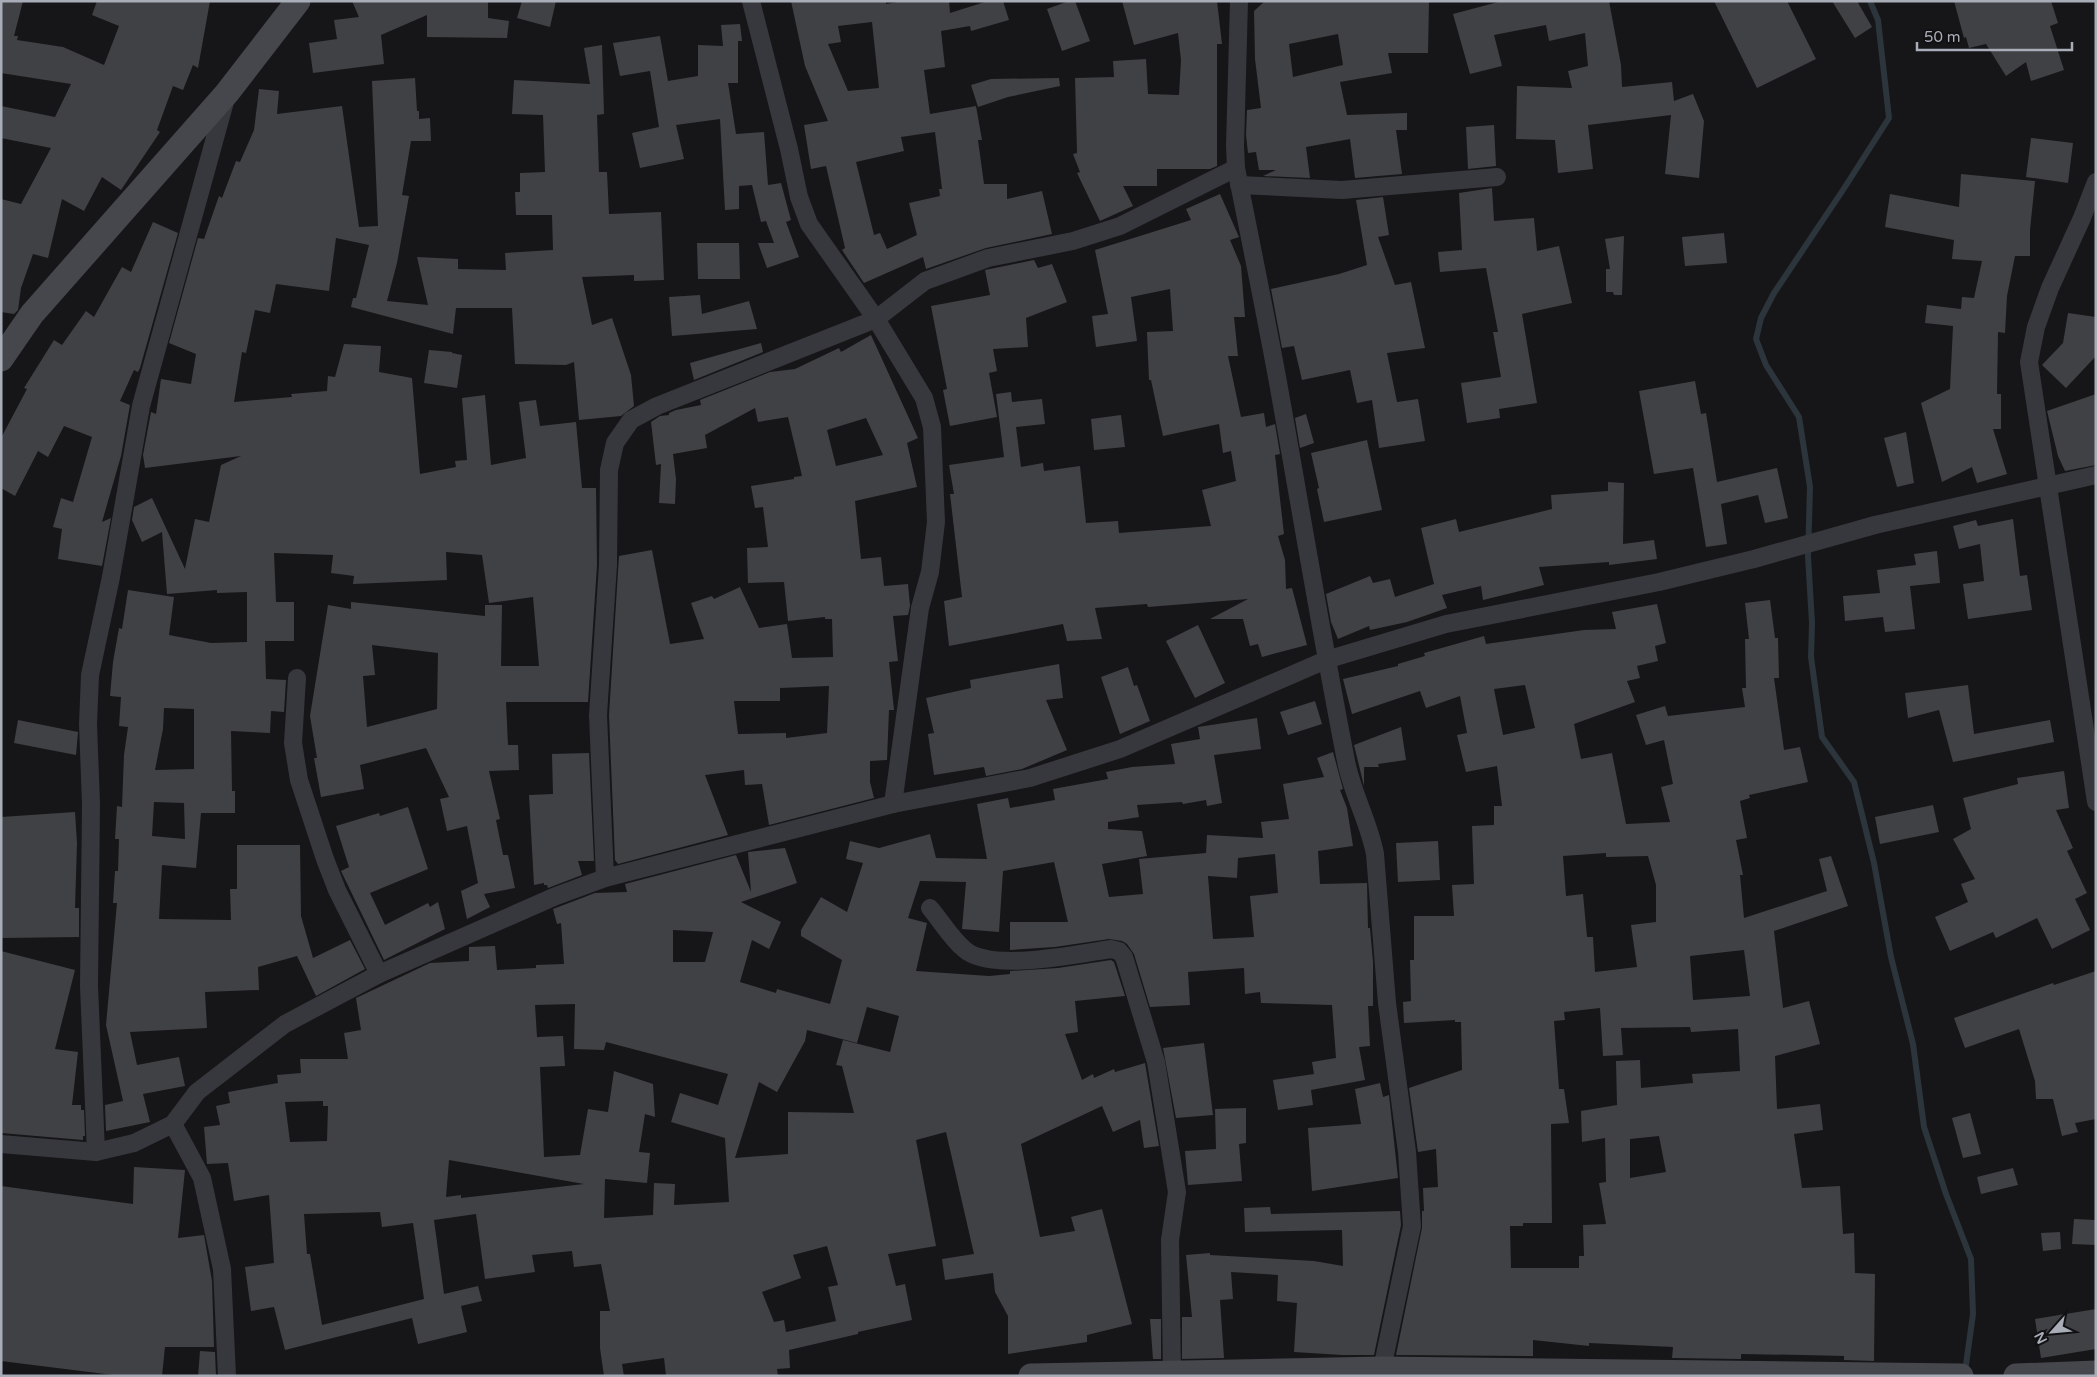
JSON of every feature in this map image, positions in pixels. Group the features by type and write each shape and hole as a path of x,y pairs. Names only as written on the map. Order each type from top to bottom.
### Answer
{"main road":[{"path":"1,359 32,314 227,93 298,1"},
{"path":"1031,1376 1172,1373 1250,1374 1382,1369 1961,1376"},
{"path":"2016,1376 2096,1374"}],"street":[{"path":"751,1 789,149 799,197 809,224 876,319 924,398 932,427 936,522 930,572 920,608 892,804"},
{"path":"1239,1 1235,146 1238,177 1277,376 1347,770 1358,804 1371,833 1375,854 1387,1003 1408,1152 1412,1226 1382,1369"},
{"path":"96,1152 89,986 91,804 88,724 90,675 111,577 141,406 227,93"},
{"path":"605,878 598,715 608,565 609,470 615,443 631,420 656,406 876,319 925,282 988,258 1073,241 1120,226 1238,177 1342,190 1497,177"},
{"path":"2096,182 2050,288 2036,327 2030,362 2096,802"},
{"path":"1,1144 96,1152 134,1143 173,1124 197,1092 285,1024 379,974 556,896 605,878 892,804 1030,778 1120,749 1326,660 1446,624 1659,582 1754,559 1874,525 2096,476"},
{"path":"297,678 293,743 298,780 324,859 337,890 379,974"},
{"path":"930,908 965,950 982,959 1034,961 1111,949 1119,952 1124,957 1156,1062 1177,1192 1170,1240 1172,1373"},
{"path":"173,1124 202,1178 222,1269 226,1376"}],"building":[{"path":"1,1 23,1 14,36 18,36 17,40 63,47 104,65 119,26 92,15 97,1 210,1 198,68 193,65 183,90 173,86 157,130 160,132 121,190 102,177 84,211 62,199 48,258 33,254 21,288 18,310 14,314 1,312 1,199 21,204 51,148 1,138 1,106 55,117 71,84 1,73"},
{"path":"352,1 488,1 488,18 509,21 507,38 427,37 427,15 381,35 384,64 313,73 309,43 337,39 334,20 359,17"},
{"path":"522,1 556,1 550,27 517,18"},
{"path":"791,1 886,1 886,4 903,1 949,1 950,13 988,1 1003,1 1009,20 971,31 970,26 941,31 945,67 924,70 930,114 976,106 982,140 978,140 984,184 1007,184 1007,199 1042,191 1052,234 986,248 926,269 923,257 864,283 842,250 845,248 826,166 811,169 804,125 828,121 805,66","holes":["872,22 879,88 848,91 828,44 841,42 838,26","935,132 942,189 939,189 940,196 909,203 917,235 887,249 880,233 874,235 856,162 904,151 901,137"]},
{"path":"1069,1 1075,1 1090,41 1062,51 1047,9"},
{"path":"1122,1 1217,1 1222,44 1217,44 1217,166 1210,169 1157,169 1157,186 1123,186 1133,206 1100,221 1077,173 1080,172 1073,154 1077,153 1075,78 1114,77 1113,61 1146,59 1148,94 1179,95 1181,60 1178,33 1134,45"},
{"path":"1265,1 1429,1 1428,53 1388,53 1392,73 1340,82 1347,115 1407,113 1407,130 1396,130 1402,174 1355,178 1350,139 1306,147 1310,178 1263,176 1276,170 1259,170 1256,152 1248,153 1246,135 1247,110 1261,108 1255,59 1254,11","holes":["1338,34 1343,65 1293,77 1289,44"]},
{"path":"1502,1 1609,1 1621,65 1622,87 1672,82 1674,101 1693,94 1704,121 1699,178 1665,174 1671,115 1588,125 1593,169 1558,173 1555,140 1516,139 1517,86 1572,88 1568,71 1588,66 1585,33 1549,41 1546,25 1494,35 1502,66 1470,74 1453,14"},
{"path":"1714,1 1787,1 1816,59 1757,88"},
{"path":"1832,1 1857,1 1872,27 1855,38"},
{"path":"1954,1 2051,1 2058,23 2050,26 2064,70 2031,81 2026,62 2006,76 1986,44 1969,48 1966,37 1964,38"},
{"path":"740,24 742,41 738,41 738,83 728,83 736,134 764,132 768,185 781,183 791,220 786,222 799,257 767,268 758,243 774,243 766,221 761,222 752,185 739,186 739,209 725,210 720,119 676,125 684,159 640,168 632,133 659,127 650,71 620,76 613,43 660,36 668,81 698,76 698,45 723,46 721,25"},
{"path":"602,45 604,114 597,115 599,172 607,172 609,214 661,212 664,280 634,281 634,275 582,277 592,325 612,318 631,375 634,406 621,416 579,420 574,362 566,365 515,364 512,308 456,308 453,334 351,307 353,298 356,298 369,245 336,238 329,291 276,284 270,313 255,310 246,353 242,352 234,402 292,397 291,394 327,391 328,376 335,377 344,344 381,346 379,372 412,378 420,474 456,467 455,461 467,460 462,398 485,395 491,465 526,458 519,402 536,400 540,426 576,422 582,488 596,488 597,565 588,702 506,702 508,745 518,745 519,770 489,771 500,819 496,820 503,855 508,855 515,888 484,894 490,907 467,919 461,891 478,883 467,826 447,831 440,799 449,797 426,748 360,765 364,789 321,797 314,758 317,758 310,716 328,605 351,609 351,602 485,616 485,605 502,605 501,666 539,666 533,597 489,603 482,555 446,552 447,580 353,584 354,576 331,573 333,555 274,553 276,602 294,602 294,641 265,641 266,679 286,680 284,712 271,711 270,733 231,731 232,791 235,791 235,813 201,813 196,868 162,865 159,919 231,920 230,889 237,889 237,845 300,845 301,916 313,958 350,940 365,969 316,996 297,956 258,967 259,990 205,992 207,1028 130,1032 137,1065 179,1057 185,1086 143,1094 150,1122 106,1131 105,1105 123,1101 106,1025 117,903 113,903 115,871 118,871 119,839 115,839 117,806 122,807 124,755 128,727 119,726 121,697 110,696 113,662 119,628 122,629 128,590 174,597 169,635 211,643 247,642 247,592 217,593 217,590 167,594 162,532 142,542 132,520 134,507 152,498 185,569 195,519 209,522 221,465 241,456 145,468 143,455 151,412 156,414 161,379 191,384 196,354 169,343 198,238 204,239 219,196 222,198 236,161 240,162 254,130 259,89 279,91 277,114 342,106 359,227 378,226 372,81 415,78 419,119 430,118 431,141 411,141 402,195 409,196 397,263 387,301 428,305 417,257 458,259 458,269 506,270 505,253 553,250 552,215 516,215 515,192 520,192 520,173 545,172 543,115 512,114 514,80 590,84 584,48","holes":["372,645 438,653 437,709 367,727 363,676 375,675","164,708 194,709 194,769 155,770 163,729","154,802 184,803 185,839 152,836"]},
{"path":"1059,78 1060,86 1008,97 978,107 971,85 991,79"},
{"path":"1494,125 1496,166 1468,169 1466,127"},
{"path":"2031,138 2073,143 2068,183 2026,177"},
{"path":"1961,174 2035,181 2030,230 2030,256 2015,256 2007,296 2005,333 1998,332 1997,394 2001,394 2001,429 1993,429 2007,474 1977,483 1972,467 1942,482 1921,403 1950,389 1953,326 1925,323 1927,305 1961,309 1962,297 1974,298 1982,261 1952,259 1954,240 1885,227 1890,194 1959,207"},
{"path":"1492,188 1494,221 1534,218 1537,251 1559,246 1572,303 1522,314 1537,403 1499,409 1500,418 1467,423 1461,383 1501,377 1493,332 1498,332 1486,268 1440,272 1438,252 1462,250 1459,193"},
{"path":"1220,194 1239,237 1230,240 1241,266 1245,317 1234,317 1238,356 1228,356 1241,417 1264,413 1266,427 1275,424 1280,454 1275,455 1284,534 1278,536 1285,560 1286,589 1292,588 1307,645 1262,657 1258,644 1250,646 1243,619 1210,619 1248,599 1148,607 1147,604 1095,608 1102,639 1067,641 1063,624 949,646 944,601 962,597 950,494 954,494 949,465 1004,457 996,394 1011,392 1012,402 1042,399 1045,424 1016,427 1021,467 1043,463 1044,471 1080,466 1086,523 1118,521 1119,533 1211,526 1202,490 1236,481 1231,451 1223,453 1219,424 1163,436 1151,380 1149,380 1147,332 1173,331 1170,289 1131,297 1137,341 1096,347 1092,316 1108,314 1095,250 1191,220 1186,209"},
{"path":"1383,197 1389,235 1378,237 1395,285 1411,282 1425,348 1387,353 1397,402 1418,399 1425,441 1379,448 1372,400 1357,403 1350,370 1302,380 1294,346 1282,348 1271,289 1339,274 1367,265 1356,200"},
{"path":"153,222 178,233 140,368 138,372 134,370 120,401 130,405 121,456 102,522 111,518 102,566 58,559 62,529 53,527 61,498 73,502 92,437 64,426 48,457 38,451 15,496 1,488 1,438 27,389 24,388 54,340 62,345 86,311 94,317 122,267 131,272"},
{"path":"1724,233 1727,263 1685,266 1682,237"},
{"path":"1624,236 1622,295 1614,295 1613,292 1606,292 1606,269 1610,269 1605,239"},
{"path":"697,243 739,243 740,279 698,279"},
{"path":"1034,260 1038,268 1052,264 1067,302 1026,318 1028,347 993,349 997,371 989,373 997,417 950,426 943,390 947,389 931,306 990,295 985,270"},
{"path":"700,295 702,314 749,301 757,329 672,336 669,297"},
{"path":"2068,313 2096,317 2096,356 2066,388 2042,365 2063,343"},
{"path":"871,335 918,438 907,443 917,487 855,501 861,559 881,557 884,586 908,584 910,606 908,615 893,616 898,661 889,662 894,710 889,710 887,760 870,761 870,782 874,798 769,825 762,784 745,785 744,770 705,775 728,835 618,864 615,860 609,715 619,556 652,550 670,644 704,639 691,603 712,596 714,599 740,587 759,628 787,624 792,658 833,657 832,619 825,619 825,617 788,621 784,582 748,583 747,548 768,547 763,507 755,508 751,486 802,476 788,417 758,422 755,408 705,435 707,448 673,454 676,479 675,504 659,503 661,464 656,465 651,422 660,416 669,415 669,413 676,410 701,405 700,400 770,372 795,369 839,348 841,352","holes":["866,418 883,455 836,466 827,430","829,686 827,733 786,738 786,733 738,734 734,701 780,701 780,688"]},
{"path":"761,343 763,352 694,380 690,363"},
{"path":"429,350 462,355 457,388 424,383"},
{"path":"1695,381 1701,414 1706,413 1717,482 1777,468 1788,518 1765,523 1758,495 1721,504 1727,544 1706,547 1693,468 1654,474 1639,391"},
{"path":"2096,394 2096,465 2065,471 2058,456 2047,411"},
{"path":"1306,414 1314,443 1300,448 1295,418"},
{"path":"1121,415 1125,447 1094,450 1091,419"},
{"path":"1906,432 1914,483 1897,487 1884,438"},
{"path":"1367,440 1382,510 1324,522 1311,453"},
{"path":"1608,482 1624,483 1623,544 1654,540 1657,559 1609,565 1609,562 1539,567 1544,585 1483,600 1481,586 1442,595 1447,608 1407,622 1370,630 1369,626 1338,639 1331,622 1326,594 1370,576 1373,583 1390,579 1395,597 1434,584 1421,528 1456,519 1459,532 1552,509 1551,495 1608,491"},
{"path":"2013,519 2020,576 2027,575 2032,610 1968,619 1963,584 1984,581 1980,544 1959,549 1953,526 1976,520 1978,526"},
{"path":"1937,551 1940,583 1910,586 1915,629 1885,632 1883,617 1845,621 1843,596 1880,593 1877,570 1916,565 1914,554"},
{"path":"1770,600 1775,638 1778,638 1779,678 1774,678 1784,750 1800,747 1808,782 1749,795 1750,798 1740,801 1747,838 1736,840 1743,875 1740,875 1744,918 1827,891 1819,859 1831,856 1848,906 1774,931 1783,1008 1809,1001 1820,1044 1775,1056 1777,1109 1820,1104 1823,1130 1794,1134 1802,1188 1840,1186 1843,1234 1854,1233 1855,1273 1875,1274 1874,1361 1844,1360 1844,1356 1741,1354 1741,1359 1672,1358 1673,1347 1589,1343 1589,1346 1533,1340 1533,1356 1396,1355 1422,1228 1422,1211 1424,1211 1423,1188 1438,1187 1436,1149 1418,1152 1409,1088 1462,1070 1461,1022 1455,1022 1455,1020 1404,1023 1403,1002 1411,1001 1410,960 1414,960 1414,916 1454,916 1452,885 1474,884 1472,826 1494,825 1494,806 1502,806 1497,766 1466,772 1457,735 1467,733 1460,696 1426,708 1420,691 1352,714 1343,679 1398,666 1398,664 1425,656 1424,653 1484,636 1486,644 1584,630 1616,629 1612,612 1657,604 1666,643 1655,646 1658,661 1637,666 1640,678 1627,681 1635,702 1574,724 1581,759 1612,753 1626,824 1670,822 1661,787 1673,784 1664,740 1646,745 1636,715 1665,706 1668,716 1745,707 1742,688 1746,688 1745,639 1749,639 1745,603","holes":["1525,685 1535,728 1503,735 1494,689","1606,853 1606,857 1648,856 1656,885 1656,922 1631,925 1637,967 1595,972 1593,937 1587,937 1583,894 1566,896 1563,856","1744,950 1750,996 1693,1000 1690,956","1600,1008 1603,1056 1623,1055 1621,1028 1690,1027 1691,1032 1738,1029 1740,1071 1692,1074 1693,1083 1641,1088 1640,1060 1616,1061 1617,1105 1581,1111 1582,1142 1605,1138 1606,1182 1599,1183 1606,1224 1583,1225 1584,1256 1579,1256 1579,1268 1511,1268 1510,1226 1523,1226 1523,1223 1552,1223 1551,1124 1569,1123 1564,1089 1559,1089 1554,1021 1565,1020 1564,1012","1659,1136 1666,1172 1630,1178 1630,1139"]},
{"path":"1198,625 1225,683 1195,698 1166,641"},
{"path":"1059,664 1063,698 1046,700 1067,750 1022,769 986,776 984,767 934,775 928,734 934,733 926,698 971,688 970,680"},
{"path":"1128,667 1134,686 1137,685 1150,721 1120,734 1101,677"},
{"path":"1968,685 1974,734 2050,720 2054,742 1953,762 1939,710 1908,718 1905,693"},
{"path":"1315,701 1322,724 1288,735 1280,712"},
{"path":"1257,718 1261,749 1214,755 1222,803 1207,806 1206,800 1183,804 1182,802 1137,805 1139,817 1108,822 1108,829 1142,831 1147,856 1102,864 1109,897 1143,894 1139,859 1206,853 1207,835 1263,838 1261,822 1289,819 1283,784 1324,777 1317,758 1333,752 1343,789 1340,790 1347,808 1353,846 1318,851 1320,884 1367,883 1368,928 1370,928 1373,962 1373,1006 1368,1006 1370,1046 1359,1047 1365,1080 1311,1090 1313,1105 1278,1110 1273,1080 1314,1074 1312,1062 1336,1058 1332,1005 1261,1003 1260,992 1245,994 1244,968 1188,972 1190,1005 1150,1007 1134,954 1127,944 1122,941 1109,939 1055,947 1010,950 1010,922 1068,922 1054,862 1003,871 999,932 962,929 966,882 920,881 908,918 927,923 916,971 989,976 1010,974 1010,971 1058,968 1111,960 1114,962 1125,996 1075,1001 1078,1032 1065,1034 1082,1080 1093,1074 1094,1078 1114,1069 1115,1072 1145,1063 1159,1146 1144,1148 1140,1120 1113,1132 1102,1106 1021,1144 1040,1237 1075,1231 1071,1217 1102,1209 1132,1324 1087,1335 1087,1342 1008,1354 1008,1316 995,1292 993,1273 945,1280 942,1259 974,1254 946,1132 916,1140 936,1246 888,1254 896,1286 905,1284 912,1320 789,1350 790,1368 777,1369 778,1376 666,1376 664,1358 622,1364 624,1376 604,1376 600,1348 600,1311 610,1311 601,1264 574,1267 572,1251 532,1255 535,1272 485,1279 476,1214 434,1220 444,1294 478,1286 482,1301 461,1306 467,1332 418,1344 412,1318 285,1350 274,1307 251,1311 245,1267 274,1263 269,1195 234,1201 228,1163 207,1164 204,1127 220,1125 216,1106 230,1103 228,1092 278,1083 277,1075 301,1073 300,1059 348,1059 344,1033 361,1030 356,998 430,963 469,961 469,947 495,946 497,970 536,968 536,965 564,964 561,923 557,924 553,909 595,893 627,892 625,884 736,855 751,892 748,852 785,848 797,883 741,902 781,922 769,949 752,940 740,982 776,993 777,989 830,1004 842,960 801,936 801,930 821,897 847,912 863,863 846,859 850,841 879,848 930,834 936,858 987,859 977,804 1008,798 1010,808 1055,800 1053,789 1108,779 1106,772 1132,767 1175,764 1171,744 1200,739 1198,727","holes":["1275,854 1278,893 1250,896 1254,937 1213,939 1208,876 1237,878 1238,858","673,930 713,932 705,962 673,962","575,1004 574,1049 604,1050 606,1042 728,1074 718,1105 680,1093 671,1122 725,1138 729,1202 674,1205 675,1184 654,1183 653,1215 604,1218 605,1179 647,1183 650,1153 639,1152 645,1114 655,1117 653,1084 614,1071 608,1112 588,1109 580,1155 544,1157 540,1067 565,1066 563,1036 537,1037 535,1005","867,1007 899,1016 890,1052 843,1040 836,1065 842,1066 854,1113 788,1112 788,1154 735,1158 759,1082 777,1092 805,1041 807,1030 857,1043","323,1101 323,1106 328,1106 327,1141 290,1142 285,1102","449,1160 584,1184 461,1198 461,1195 446,1197","380,1212 382,1227 413,1223 424,1299 322,1325 310,1254 307,1254 304,1214","827,1246 838,1285 828,1287 836,1321 786,1332 784,1320 774,1322 762,1292 801,1278 793,1255"]},
{"path":"18,720 78,732 76,755 14,743"},
{"path":"1401,727 1406,760 1378,764 1379,767 1364,767 1364,786 1354,745"},
{"path":"589,753 594,861 578,861 582,875 548,888 544,883 534,885 529,795 553,794 552,754"},
{"path":"2064,771 2069,808 2056,810 2073,848 2067,851 2087,893 2075,899 2090,930 2052,949 2037,918 1996,938 1993,932 1950,951 1935,917 1968,902 1961,884 1975,879 1953,839 1971,829 1963,798 2018,784 2017,778"},
{"path":"1933,805 1939,832 1880,844 1875,817"},
{"path":"408,807 428,869 370,893 385,925 428,903 430,907 438,902 445,929 384,960 341,871 349,867 336,826 379,813 380,816"},
{"path":"75,812 77,843 75,908 79,908 79,937 1,938 1,817"},
{"path":"1438,841 1440,880 1398,882 1396,843"},
{"path":"1,951 75,970 55,1049 78,1052 72,1105 81,1105 81,1110 84,1110 85,1136 83,1136 83,1140 1,1133"},
{"path":"2096,971 2096,1119 2075,1123 2078,1132 2062,1136 2053,1099 2036,1099 2035,1081 2019,1029 1965,1048 1954,1018 2053,983 2054,985"},
{"path":"1204,1043 1213,1115 1176,1118 1163,1048"},
{"path":"1380,1083 1383,1097 1389,1095 1398,1178 1312,1191 1308,1128 1361,1124 1355,1089"},
{"path":"1246,1108 1246,1143 1239,1144 1242,1181 1188,1185 1185,1151 1216,1149 1215,1109"},
{"path":"1970,1113 1981,1154 1963,1158 1952,1118"},
{"path":"134,1167 185,1170 178,1238 204,1235 212,1281 214,1347 165,1347 162,1376 121,1376 1,1361 1,1186 133,1204"},
{"path":"2013,1168 2018,1185 1981,1194 1977,1177"},
{"path":"1270,1207 1271,1214 1400,1211 1401,1225 1374,1355 1294,1352 1297,1303 1277,1301 1278,1275 1231,1272 1233,1299 1220,1300 1224,1358 1182,1359 1182,1317 1192,1317 1186,1255 1210,1253 1210,1255 1314,1261 1343,1266 1342,1230 1245,1232 1244,1208"},
{"path":"2074,1219 2096,1220 2096,1245 2072,1244"},
{"path":"2060,1232 2061,1249 2043,1251 2041,1233"},
{"path":"2096,1309 2096,1349 2041,1358 2035,1319"},
{"path":"1150,1319 1161,1319 1161,1359 1153,1359"},
{"path":"200,1351 215,1352 216,1376 198,1376"}],"waterway":[{"path":"1870,1 1878,20 1889,118 1774,293 1761,318 1756,339 1766,365 1799,417 1810,487 1808,556 1812,623 1811,657 1822,737 1854,782 1874,863 1891,957 1913,1044 1924,1127 1946,1194 1971,1259 1973,1314 1965,1372"}]}
